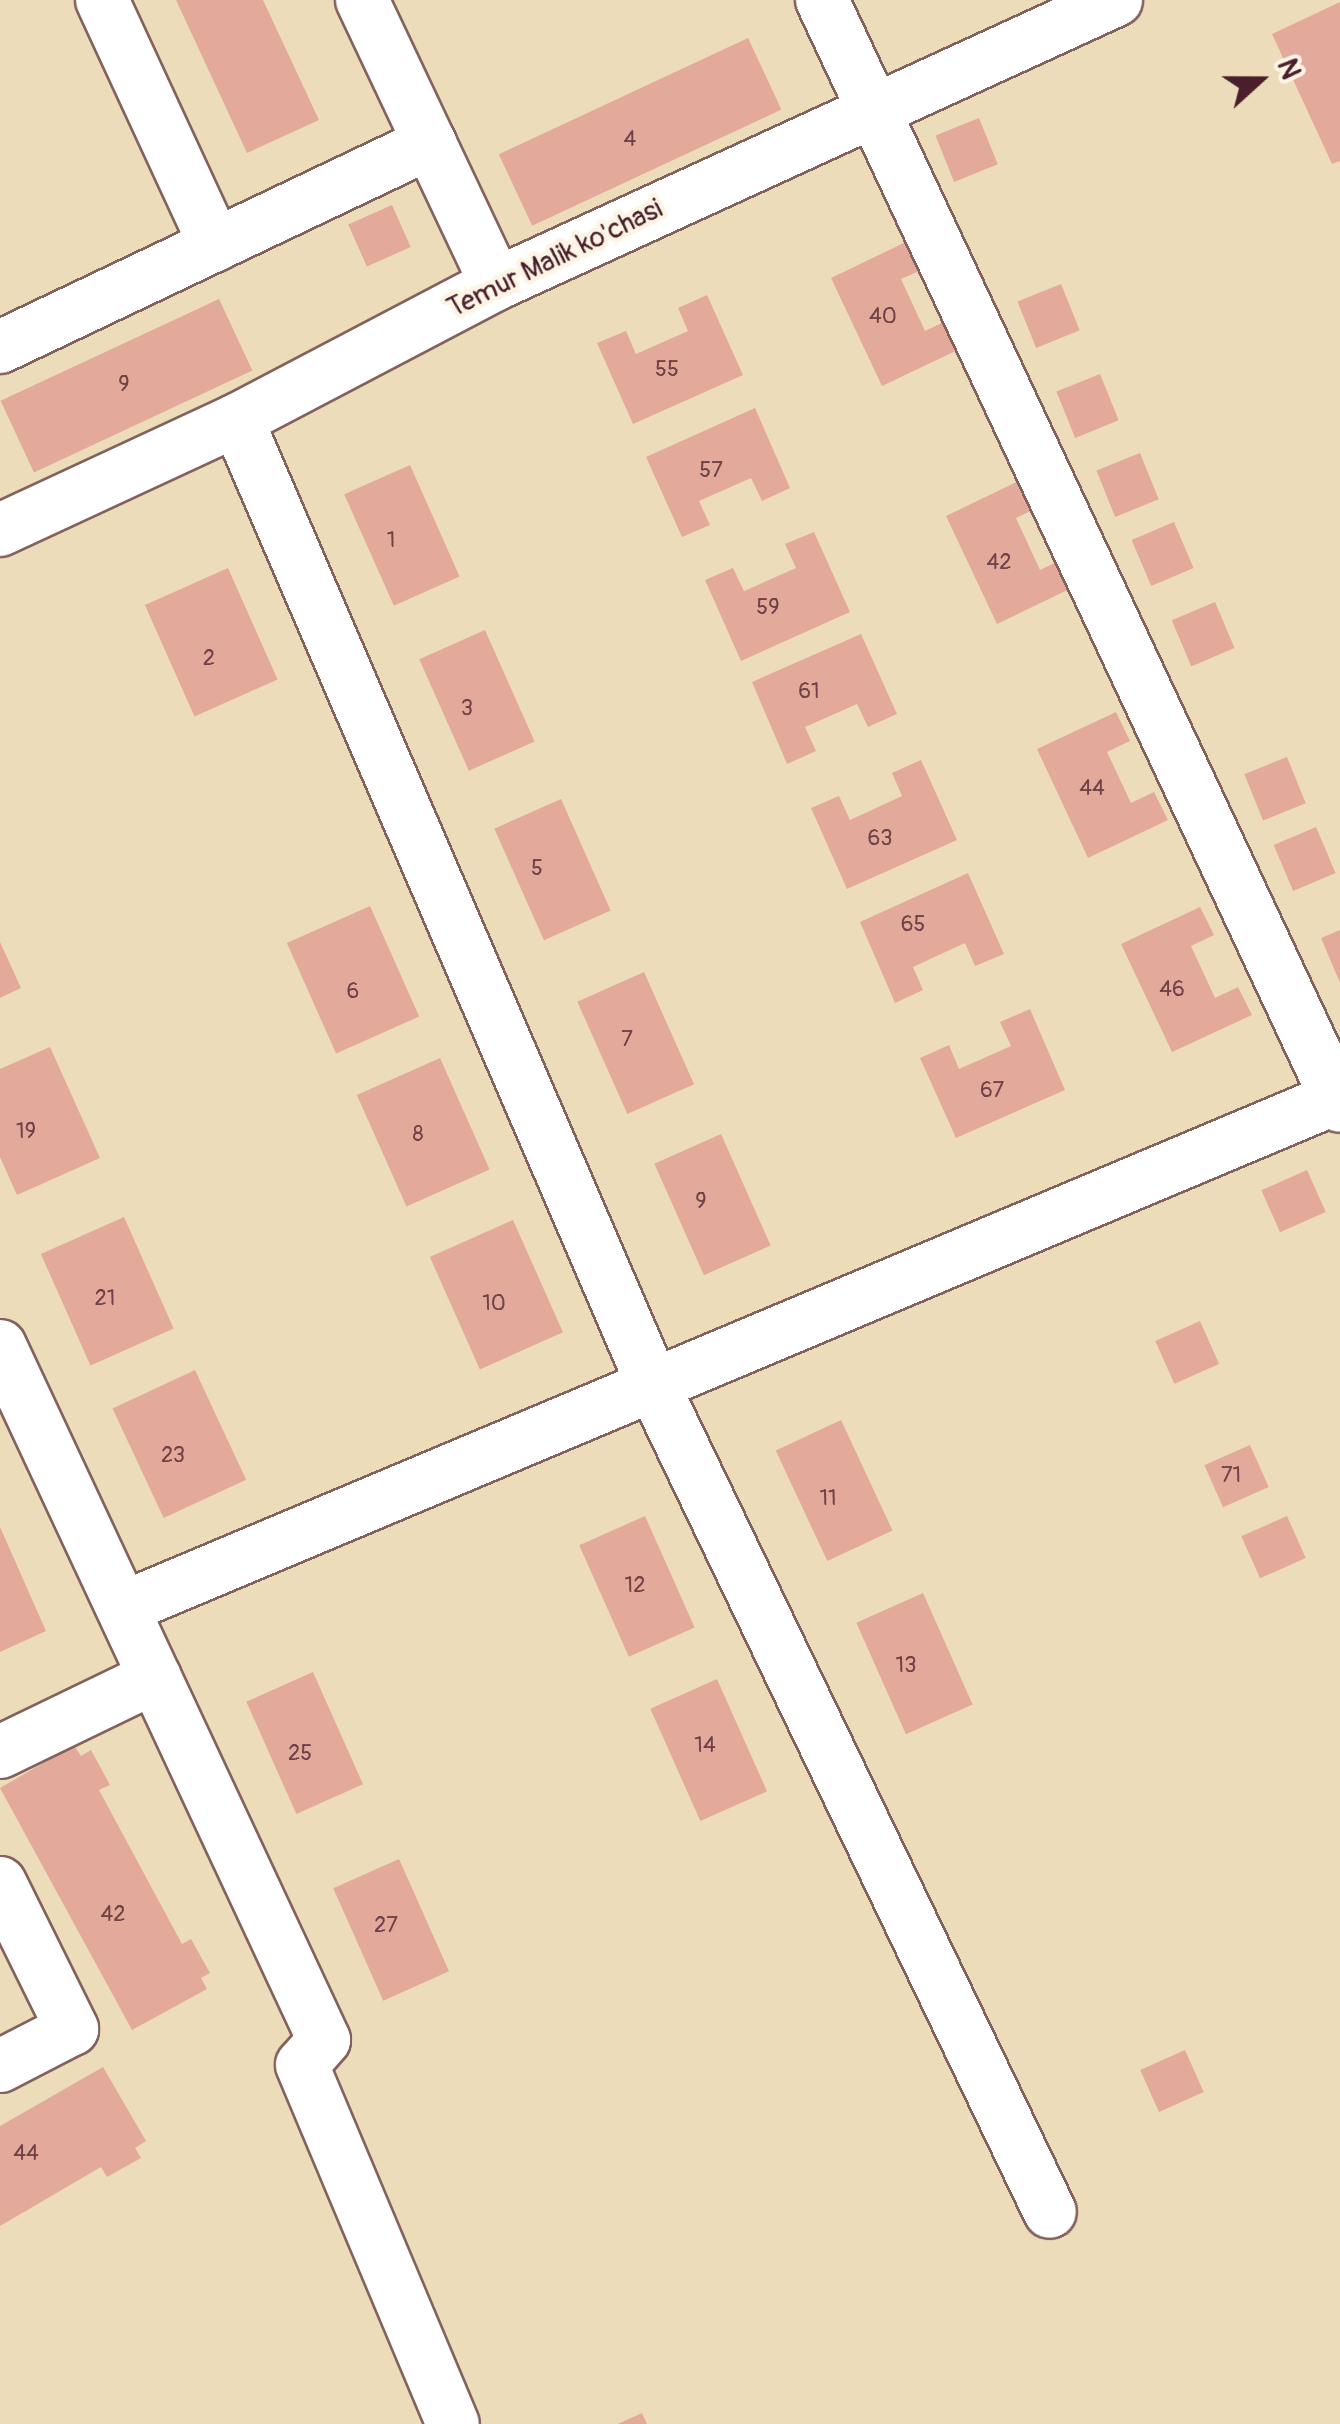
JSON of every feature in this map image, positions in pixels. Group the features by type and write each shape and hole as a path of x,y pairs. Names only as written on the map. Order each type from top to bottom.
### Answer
{"street":[{"path":"102,0 215,245"},
{"path":"362,0 496,284"},
{"path":"122,1608 1338,1102 822,0"},
{"name":"Temur Malik ko'chasi","path":"0,530 236,420 496,284 1116,0"},
{"path":"0,347 430,143"},
{"path":"236,420 653,1385 1050,2212"},
{"path":"0,1346 324,2040 302,2065 453,2424"},
{"path":"0,1752 155,1677"},
{"path":"0,1883 72,2029 0,2066"}],"building":[{"path":"176,0 263,0 319,120 247,153"},
{"path":"1340,2 1340,161 1332,164 1272,34"},
{"path":"748,38 781,110 532,226 499,154"},
{"path":"979,118 998,164 954,182 935,136"},
{"path":"392,205 411,247 367,267 348,225"},
{"path":"910,240 924,269 901,279 925,331 948,320 962,348 882,386 831,278"},
{"path":"1061,284 1080,330 1036,348 1017,302"},
{"path":"707,295 743,375 633,424 597,343 626,331 636,354 688,331 678,308"},
{"path":"219,299 252,371 34,472 1,401"},
{"path":"1100,374 1119,420 1075,438 1056,392"},
{"path":"755,408 790,488 762,501 751,478 699,501 710,525 682,537 646,457"},
{"path":"1140,453 1159,499 1115,517 1096,471"},
{"path":"410,465 460,576 394,606 344,494"},
{"path":"1025,478 1039,507 1016,518 1040,570 1063,559 1076,586 997,624 946,516"},
{"path":"1174,522 1194,568 1151,586 1132,540"},
{"path":"814,532 850,612 741,661 705,580 733,568 744,591 796,568 785,544"},
{"path":"228,568 278,679 194,716 145,605"},
{"path":"1215,602 1235,648 1191,666 1172,620"},
{"path":"485,630 535,741 469,771 419,659"},
{"path":"861,634 897,714 868,727 857,704 805,727 816,751 787,764 752,682"},
{"path":"1116,712 1130,741 1107,752 1131,803 1154,792 1168,820 1088,858 1037,749"},
{"path":"1287,757 1306,803 1263,821 1244,774"},
{"path":"921,760 957,840 847,889 811,808 839,796 850,820 902,796 892,773"},
{"path":"561,799 611,910 544,940 494,829"},
{"path":"1316,827 1336,873 1293,891 1274,845"},
{"path":"968,873 1004,954 975,966 965,943 913,967 923,990 895,1003 860,922"},
{"path":"370,906 419,1017 336,1054 287,943"},
{"path":"1200,907 1214,935 1191,946 1215,998 1238,987 1252,1015 1172,1052 1121,944"},
{"path":"1340,930 1340,983 1321,938"},
{"path":"0,942 21,988 0,998"},
{"path":"644,972 694,1084 627,1114 577,1002"},
{"path":"1030,1009 1065,1090 956,1138 920,1058 949,1045 959,1069 1011,1046 1000,1022"},
{"path":"50,1047 100,1158 17,1195 0,1157 0,1069"},
{"path":"440,1058 490,1169 406,1206 357,1095"},
{"path":"721,1134 771,1245 704,1275 654,1164"},
{"path":"1307,1170 1326,1212 1280,1232 1261,1190"},
{"path":"124,1217 174,1328 90,1365 41,1254"},
{"path":"513,1220 563,1332 480,1369 430,1257"},
{"path":"1200,1321 1219,1364 1174,1384 1155,1341"},
{"path":"195,1370 246,1480 164,1518 113,1408"},
{"path":"841,1420 893,1531 827,1561 776,1450"},
{"path":"1250,1445 1269,1487 1223,1507 1204,1465"},
{"path":"645,1516 695,1627 629,1657 579,1545"},
{"path":"1287,1516 1306,1558 1260,1578 1241,1536"},
{"path":"0,1527 46,1631 0,1652"},
{"path":"923,1593 973,1704 906,1734 856,1623"},
{"path":"313,1672 363,1784 296,1814 246,1702"},
{"path":"717,1679 767,1791 700,1821 650,1709"},
{"path":"74,1745 81,1756 91,1750 110,1785 99,1790 182,1944 191,1939 210,1973 201,1978 207,1989 132,2030 0,1788"},
{"path":"399,1859 449,1971 383,2001 333,1888"},
{"path":"1185,2050 1204,2092 1159,2112 1140,2070"},
{"path":"103,2067 146,2141 135,2148 141,2158 107,2177 101,2167 0,2226 0,2126"},
{"path":"642,2413 647,2424 618,2424"}]}
